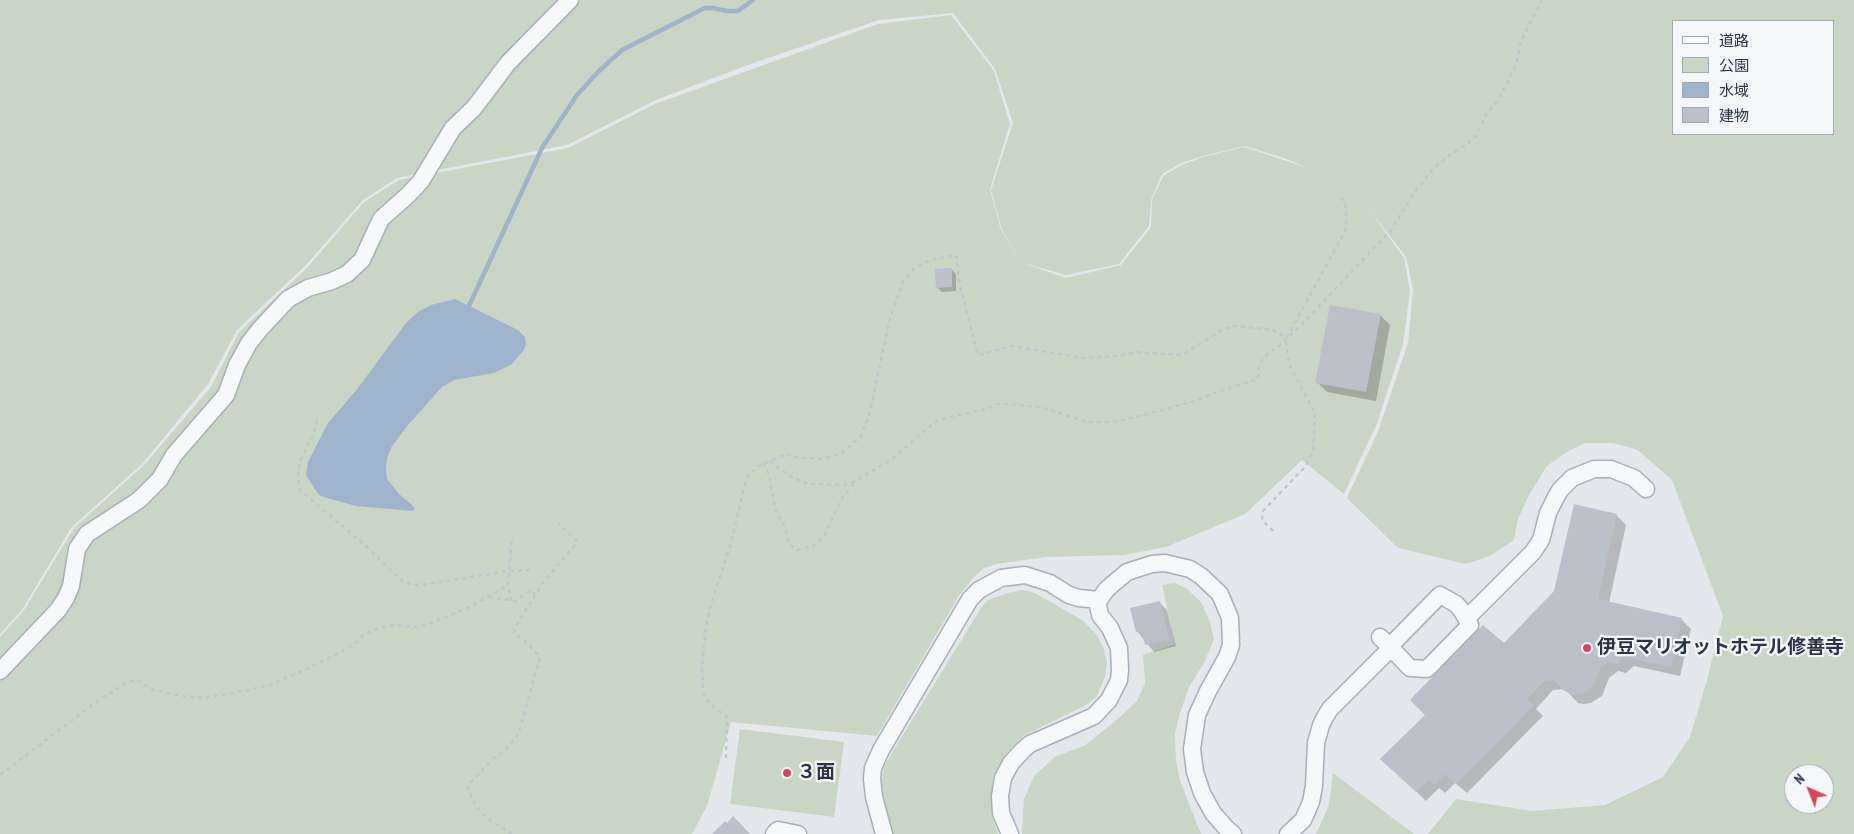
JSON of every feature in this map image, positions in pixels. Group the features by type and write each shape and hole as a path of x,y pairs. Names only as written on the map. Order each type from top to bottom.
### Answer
{"street":[{"path":"0,671 58,610 66,598 71,586 77,549 86,534 139,500 160,479 174,455 226,395 237,365 249,343 288,299 308,288 332,281 347,274 362,260 381,219 422,181 453,128 474,108 508,64 570,0"},
{"path":"1467,618 1533,552 1541,540 1548,513 1556,497 1572,478 1586,471 1611,468 1634,478 1646,489"},
{"path":"1010,834 1001,813 1000,796 1003,778 1011,763 1030,744 1094,716 1109,700 1117,686 1120,670 1119,648 1110,628 1100,615 1099,600 1106,589 1127,572 1152,564 1178,565 1202,576 1220,594 1230,618 1231,645 1225,663 1208,691 1197,715 1192,749 1195,772 1202,794 1216,818 1233,834"},
{"path":"884,834 874,797 873,768 881,750 970,599 979,590 1001,578 1026,575 1050,582 1069,595 1099,600"},
{"path":"1288,834 1303,820 1311,802 1315,780 1316,743 1325,716 1386,644 1440,595 1456,604 1470,625 1427,669 1410,668 1386,644"},
{"path":"774,834 778,830 798,834"}],"path":[{"path":"770,461 788,475 808,484 836,486 850,484 892,459 931,425 953,416 979,411 1000,403 1052,410 1087,422 1112,422 1195,401 1258,379 1259,367 1263,358 1286,340 1391,230 1414,193 1434,169 1476,136 1487,113 1498,100 1510,78 1517,62 1521,41 1542,0"},
{"path":"1273,532 1262,520 1263,511 1309,462 1314,444 1315,413 1290,366 1286,340 1346,228 1345,203 1338,194"},
{"path":"726,758 727,717 708,700 703,689 702,671 709,611 730,546 746,481 749,475 763,463 786,454 793,457 814,459 837,455 846,450 861,436 870,412 889,322 900,288 909,273 916,267 932,260 956,255 960,286 978,355 1012,346 1082,358 1118,356 1137,352 1179,355 1184,354 1222,330 1233,326 1267,329 1278,332 1286,340"},
{"path":"317,420 313,435 300,462 298,476 300,490 366,546 401,580 410,584 421,585 508,571 532,570"},
{"path":"763,463 769,474 776,512 785,527 789,544 797,550 813,546 824,536 846,491 856,481"},
{"path":"512,834 488,819 476,807 468,789 470,783 493,759 504,752 518,735 540,660 539,655 515,634 514,629 535,594 576,544 577,541 558,523"},
{"path":"511,601 508,571 512,538"},
{"path":"0,775 100,699 130,681 138,681 153,690 189,697 203,698 249,690 272,684 302,671 341,652 357,642 363,635 379,628 396,625 417,627 428,624 459,612 508,585"},
{"path":"489,597 515,601 530,591 535,594"}],"green space":[{"path":"0,0 1854,0 1854,834 1428,834 1456,799 1532,811 1605,805 1663,777 1690,737 1723,616 1672,480 1638,450 1613,443 1585,443 1565,453 1546,467 1528,497 1518,519 1514,540 1490,556 1466,564 1398,548 1347,498 1379,429 1408,343 1413,289 1406,257 1369,209 1404,258 1410,291 1403,344 1376,426 1344,494 1302,460 1245,514 1166,547 1124,555 1045,557 997,564 984,568 960,594 877,736 731,722 707,806 692,834 0,834 0,637 24,610 74,528 145,464 211,387 239,332 307,268 364,202 399,180 568,148 655,104 878,24 951,15 994,71 1010,124 990,189 1000,227 1020,262 1001,227 991,190 1013,123 995,69 953,13 879,20 745,66 656,100 567,145 397,178 363,200 306,265 237,330 208,384 143,463 71,528 22,610 0,634","holes":["1245,146 1287,159 1308,168 1244,147 1203,157 1182,165 1163,176 1152,200 1151,227 1121,265 1066,278 1023,263 1066,275 1119,264 1149,226 1151,200 1162,174 1181,163 1203,156"]},
{"path":"1174,583 1186,588 1201,602 1210,622 1214,639 1204,663 1189,687 1175,734 1176,760 1180,781 1201,834 1022,834 1024,799 1034,776 1056,756 1084,746 1118,719 1137,701 1145,683 1143,655 1175,644 1162,585"},
{"path":"1022,590 1032,592 1044,598 1082,620 1097,635 1104,649 1107,664 1105,676 1097,696 1088,704 1023,736 1005,755 993,777 991,802 998,834 891,834 881,785 884,767 981,608 988,600"},
{"name":"３面","path":"740,729 844,742 834,817 730,804"},
{"path":"1333,773 1414,834 1316,834 1329,805"}],"water":[{"path":"455,299 518,330 525,337 526,345 511,365 494,373 454,380 442,387 392,446 387,458 387,479 415,509 412,511 356,506 320,496 306,475 308,462 328,423 358,388 406,323 418,312 431,305"}],"building":[{"path":"952,268 952,287 936,288 935,269"},
{"path":"1330,305 1381,314 1366,392 1315,383"},
{"name":"伊豆マリオットホテル修善寺","path":"1574,504 1617,514 1598,599 1682,618 1671,667 1624,657 1616,664 1608,662 1600,668 1593,686 1586,692 1572,695 1563,690 1554,680 1544,681 1527,699 1534,705 1456,784 1445,774 1434,785 1429,779 1416,792 1380,759 1425,715 1410,700 1483,625 1504,643 1554,591"},
{"path":"1160,601 1169,639 1145,645 1142,631 1136,632 1130,608"},
{"path":"733,816 750,834 712,834 725,821 727,823"}],"waterway":[{"path":"469,306 542,148 577,95 598,72 622,50 705,8 738,11 753,0"}],"place":[{"name":"伊豆マリオットホテル修善寺","path":"1587,648"},
{"name":"３面","path":"787,773"}]}
